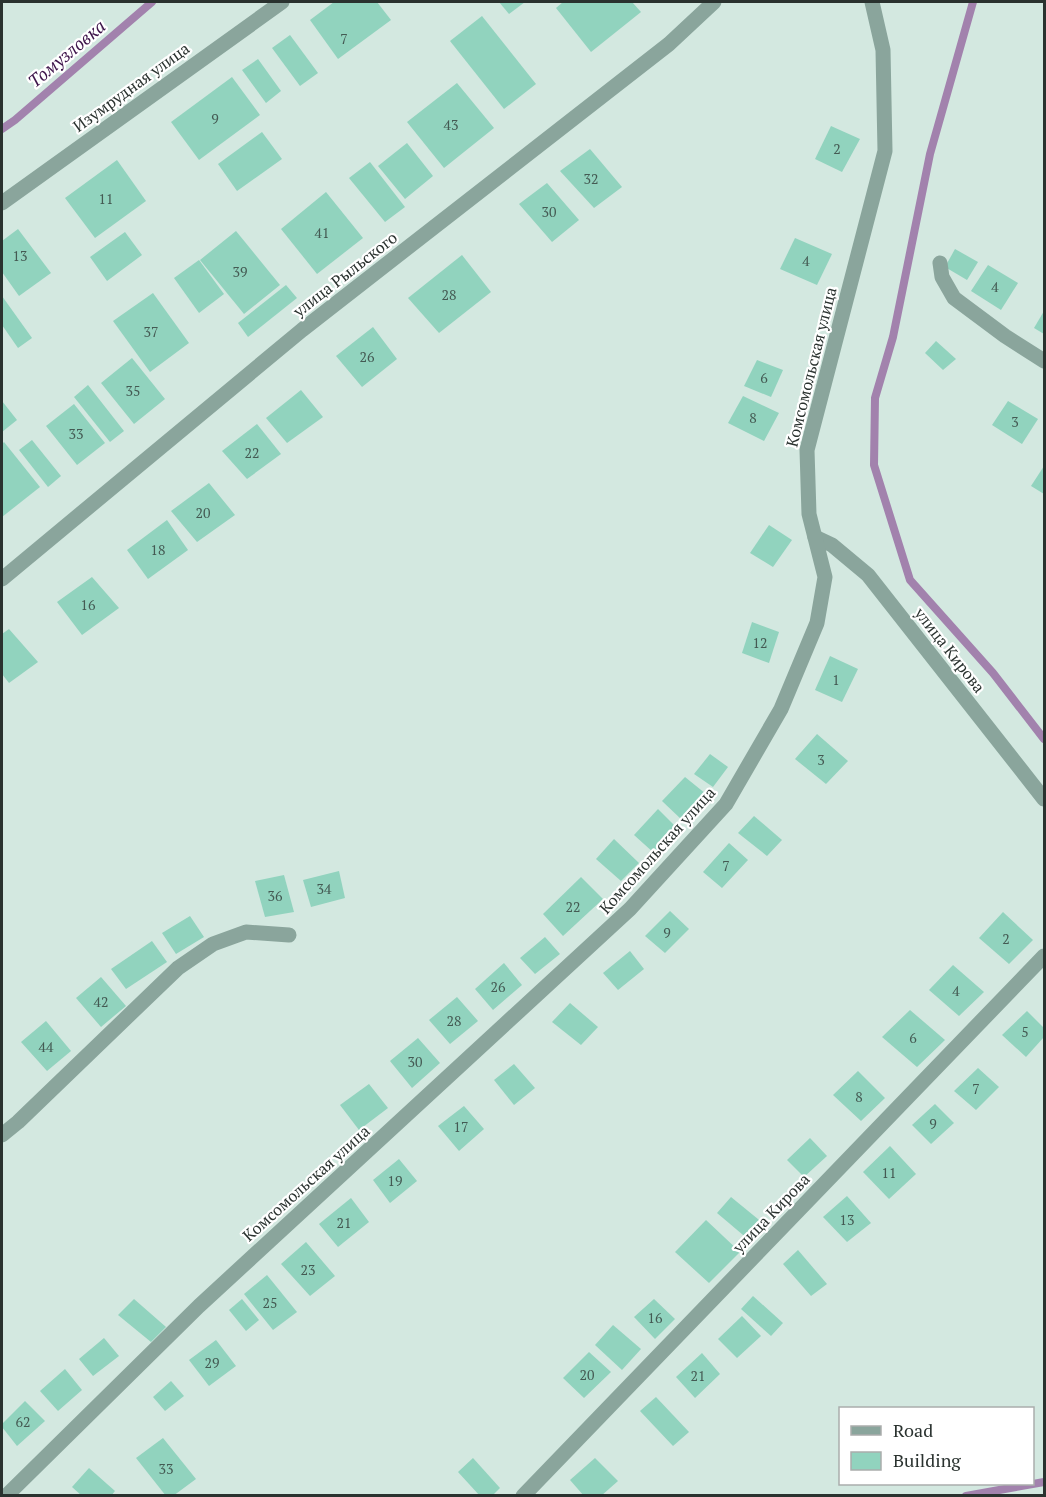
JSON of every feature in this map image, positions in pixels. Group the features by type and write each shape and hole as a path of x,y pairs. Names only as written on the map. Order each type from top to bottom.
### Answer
{"street":[{"name":"Изумрудная улица","path":"2,202 282,2"},
{"name":"улица Рыльского","path":"2,579 302,330 669,44 714,2"},
{"name":"Комсомольская улица","path":"6,1496 199,1306 630,909 726,804 781,710 817,623 825,577 809,514 807,450 885,151 883,50 872,2"},
{"path":"940,263 942,277 954,298 1005,336 1044,361"},
{"name":"улица Кирова","path":"815,537 832,545 868,575 1044,799"},
{"path":"2,1136 178,968 213,944 246,932 289,935"},
{"name":"улица Кирова","path":"523,1496 1044,956"}],"building":[{"path":"334,2 377,2 391,20 338,59 310,20"},
{"path":"499,2 525,2 509,14"},
{"path":"563,2 632,2 641,12 591,52 556,8"},
{"path":"482,16 536,84 504,109 450,41"},
{"path":"290,35 318,73 300,86 272,48"},
{"path":"258,59 281,91 266,103 242,70"},
{"path":"232,77 260,115 199,160 171,122"},
{"path":"457,83 494,128 444,168 407,122"},
{"path":"831,126 860,139 842,172 815,159"},
{"path":"262,132 282,159 237,191 218,164"},
{"path":"407,143 433,176 405,199 378,166"},
{"path":"590,149 622,187 594,208 560,171"},
{"path":"117,160 146,201 95,238 65,198"},
{"path":"370,162 405,207 385,222 349,178"},
{"path":"547,183 579,220 552,242 519,204"},
{"path":"326,192 363,238 317,274 281,229"},
{"path":"18,229 51,273 19,296 2,272 2,241"},
{"path":"236,231 280,285 244,314 200,260"},
{"path":"125,232 142,255 107,281 90,257"},
{"path":"795,238 832,254 817,285 780,269"},
{"path":"955,249 978,262 967,280 945,267"},
{"path":"462,255 491,292 439,333 408,298"},
{"path":"199,260 224,294 199,313 174,278"},
{"path":"988,265 1018,283 1001,310 971,291"},
{"path":"286,285 297,298 248,337 238,323"},
{"path":"153,293 189,343 150,372 113,321"},
{"path":"2,296 32,338 18,348 2,325"},
{"path":"1044,311 1044,334 1034,328"},
{"path":"373,327 397,359 362,387 336,356"},
{"path":"936,341 956,359 943,370 925,353"},
{"path":"132,358 165,399 134,424 101,383"},
{"path":"757,360 783,370 771,397 744,386"},
{"path":"88,385 124,431 110,442 74,397"},
{"path":"301,390 323,417 287,443 266,418"},
{"path":"743,396 779,413 764,441 728,423"},
{"path":"2,401 17,420 2,432"},
{"path":"1008,401 1038,419 1022,444 992,425"},
{"path":"74,404 105,443 77,465 46,426"},
{"path":"257,424 281,454 247,479 222,451"},
{"path":"32,440 61,476 48,487 19,450"},
{"path":"4,442 40,487 2,517 2,444"},
{"path":"1044,466 1044,494 1031,486"},
{"path":"209,483 235,515 197,542 171,511"},
{"path":"167,520 188,550 148,579 127,550"},
{"path":"769,525 792,540 773,567 750,553"},
{"path":"92,577 119,608 82,635 57,602"},
{"path":"752,622 779,632 769,663 742,653"},
{"path":"9,629 38,662 9,683 2,674 2,634"},
{"path":"830,656 858,669 842,702 815,690"},
{"path":"817,734 848,761 826,784 795,759"},
{"path":"710,754 728,767 713,787 694,774"},
{"path":"685,777 706,794 682,820 662,801"},
{"path":"658,809 678,829 654,853 634,835"},
{"path":"754,816 782,840 767,856 738,833"},
{"path":"614,839 639,863 621,881 596,859"},
{"path":"729,843 748,860 722,888 703,872"},
{"path":"339,871 345,898 311,907 303,880"},
{"path":"284,875 294,912 265,917 255,881"},
{"path":"581,877 603,899 563,936 543,914"},
{"path":"670,911 689,929 665,953 645,936"},
{"path":"1003,912 1033,940 1009,964 979,938"},
{"path":"190,916 204,937 176,954 162,933"},
{"path":"545,937 560,954 535,974 520,958"},
{"path":"152,941 167,962 126,989 111,969"},
{"path":"630,951 644,969 618,990 603,973"},
{"path":"504,963 522,985 493,1010 475,989"},
{"path":"953,965 984,992 959,1016 929,990"},
{"path":"101,977 126,1006 101,1027 76,998"},
{"path":"457,997 478,1021 450,1044 429,1020"},
{"path":"570,1003 598,1027 581,1045 552,1022"},
{"path":"910,1010 945,1040 917,1067 882,1037"},
{"path":"1027,1011 1044,1028 1044,1037 1026,1057 1002,1035"},
{"path":"46,1021 71,1051 47,1071 21,1042"},
{"path":"418,1038 440,1063 412,1088 390,1061"},
{"path":"514,1064 535,1088 514,1105 494,1080"},
{"path":"978,1068 999,1087 976,1110 954,1091"},
{"path":"858,1071 885,1098 861,1121 833,1095"},
{"path":"369,1084 388,1108 359,1130 340,1105"},
{"path":"935,1104 954,1123 931,1144 912,1125"},
{"path":"464,1106 484,1129 459,1151 438,1126"},
{"path":"810,1138 827,1156 804,1177 787,1160"},
{"path":"890,1146 916,1174 889,1199 863,1172"},
{"path":"399,1159 417,1181 390,1203 373,1180"},
{"path":"847,1196 871,1223 847,1242 823,1217"},
{"path":"731,1197 764,1224 749,1240 717,1213"},
{"path":"351,1198 369,1222 338,1247 319,1224"},
{"path":"706,1220 740,1252 709,1283 675,1252"},
{"path":"306,1242 335,1276 310,1296 281,1264"},
{"path":"798,1250 827,1284 811,1296 783,1264"},
{"path":"267,1275 297,1312 273,1330 244,1294"},
{"path":"753,1296 783,1323 771,1336 741,1309"},
{"path":"134,1299 166,1327 151,1342 118,1315"},
{"path":"242,1299 259,1320 246,1331 229,1310"},
{"path":"654,1299 675,1319 655,1339 634,1317"},
{"path":"742,1316 761,1336 737,1358 718,1339"},
{"path":"613,1325 641,1349 622,1370 595,1345"},
{"path":"104,1338 119,1356 93,1376 79,1359"},
{"path":"216,1340 236,1366 209,1386 189,1360"},
{"path":"589,1352 611,1372 584,1398 563,1378"},
{"path":"702,1353 720,1374 695,1398 676,1377"},
{"path":"65,1369 82,1390 58,1411 40,1391"},
{"path":"171,1381 184,1396 165,1411 153,1397"},
{"path":"656,1397 689,1432 673,1446 640,1411"},
{"path":"25,1401 45,1421 17,1446 2,1424"},
{"path":"163,1438 196,1479 173,1496 166,1496 136,1458"},
{"path":"473,1458 500,1488 492,1496 480,1496 458,1472"},
{"path":"595,1458 618,1481 601,1496 584,1496 570,1480"},
{"path":"89,1468 115,1491 111,1496 82,1496 72,1487"}],"waterway":[{"name":"Томузловка","path":"2,129 152,2"},
{"path":"973,2 930,154 893,337 875,398 874,465 910,580 993,673 1044,739"},
{"path":"1034,1484 1044,1482"},
{"path":"966,1496 1027,1485"}]}
